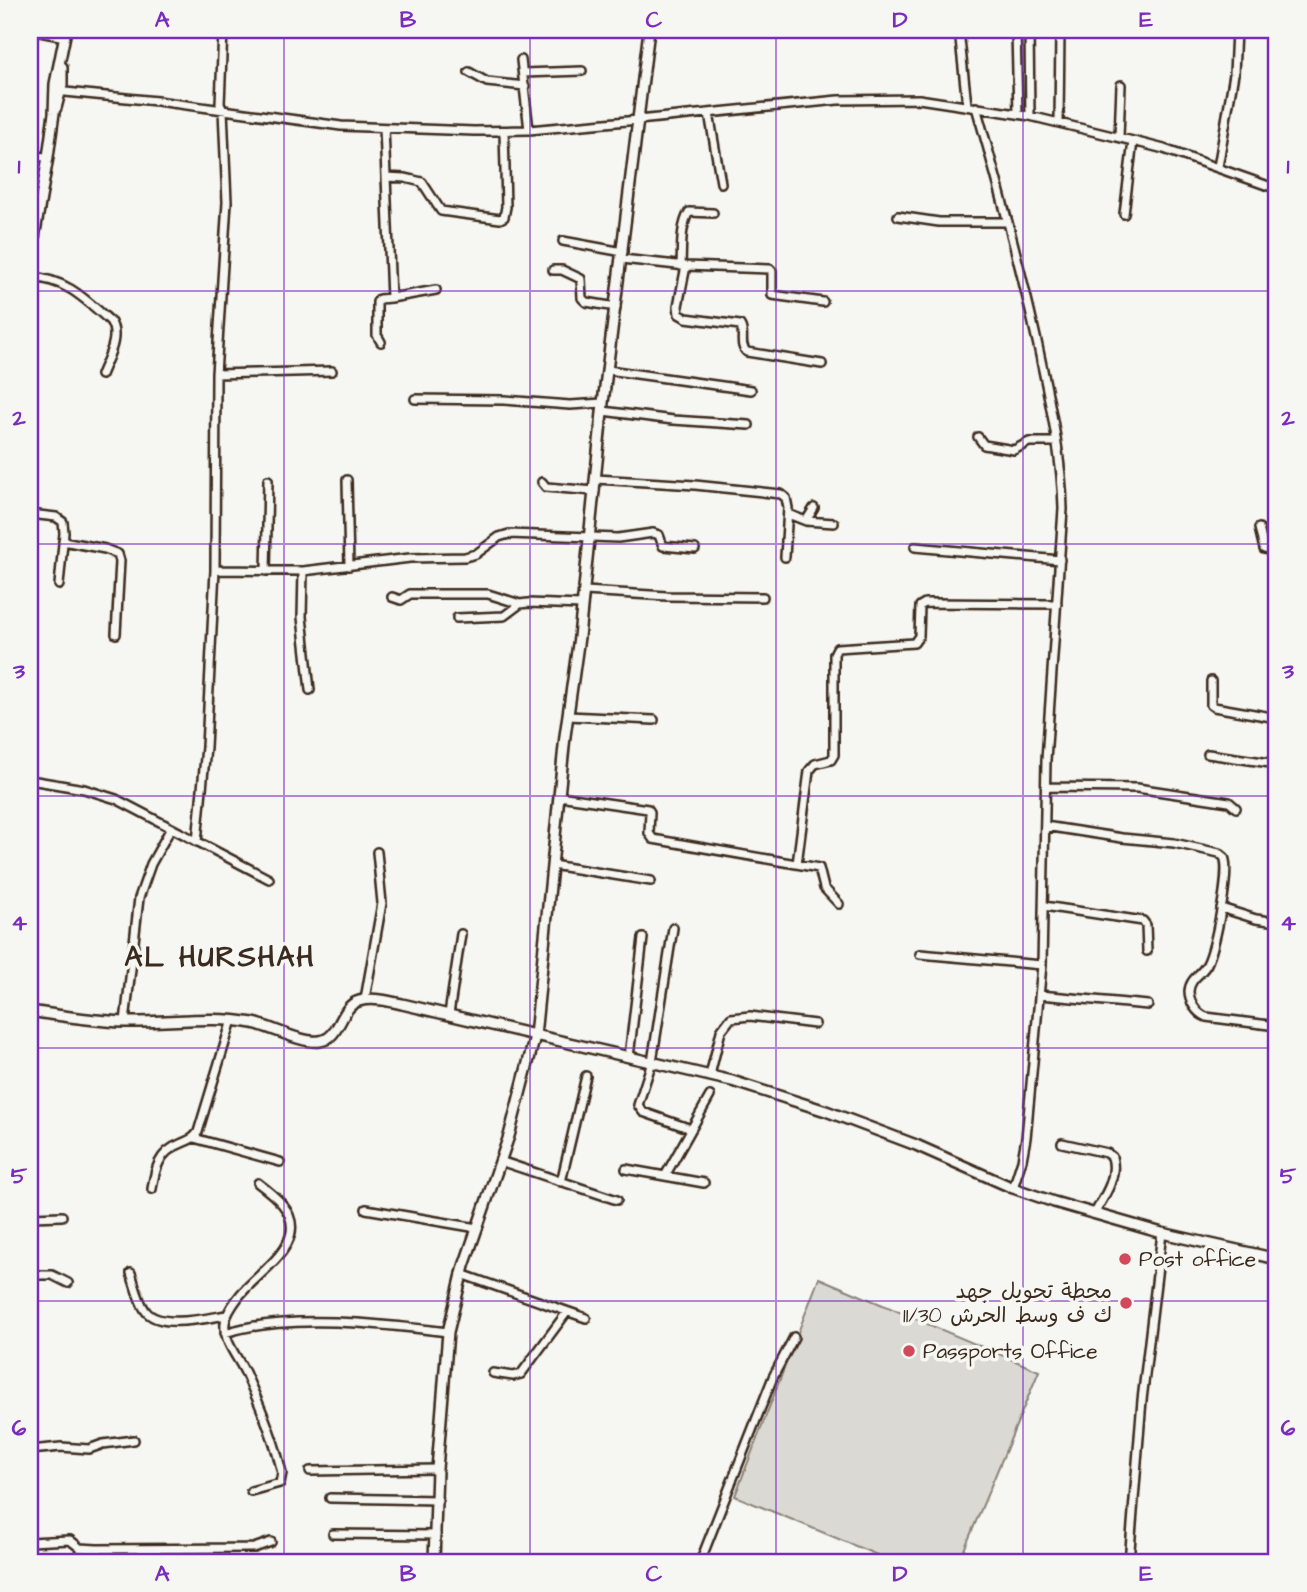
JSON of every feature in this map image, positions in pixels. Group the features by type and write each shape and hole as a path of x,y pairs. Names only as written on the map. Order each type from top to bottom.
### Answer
{"street":[{"path":"30,30 66,33 30,261"},
{"path":"197,842 207,734 215,570 216,374 227,202 223,110 220,103 223,30"},
{"path":"434,1562 437,1469 448,1332 461,1275 522,1092 535,1036 603,407 649,30"},
{"path":"959,30 967,105"},
{"path":"1029,30 1030,116"},
{"path":"1059,123 1060,30"},
{"path":"1070,30 1124,30"},
{"path":"1218,167 1234,74 1236,30"},
{"path":"1016,32 1018,114"},
{"path":"520,60 529,130"},
{"path":"469,72 487,82 525,86"},
{"path":"523,73 582,72"},
{"path":"1119,137 1121,85"},
{"path":"58,88 341,126 503,131 868,99 919,99 1030,116 1119,137 1218,167 1277,189"},
{"path":"976,107 1008,222 1046,383 1063,485 1050,691 1040,995 1026,1138 1013,1188"},
{"path":"709,113 721,183"},
{"path":"384,128 391,299"},
{"path":"386,177 405,177 422,182 441,211 500,219 504,217 506,207 503,131"},
{"path":"1124,214 1133,141"},
{"path":"30,156 48,157"},
{"path":"713,213 693,212 687,215 684,224 684,266 678,311 682,316 740,325 743,329 743,349 747,352 822,364"},
{"path":"898,216 939,222 1008,222"},
{"path":"563,241 684,266 769,268 772,271 772,295 824,302"},
{"path":"553,270 562,270 581,279 582,298 586,302 616,307"},
{"path":"30,277 69,286 114,326 114,338 101,375"},
{"path":"381,342 377,335 379,299 436,290"},
{"path":"608,370 751,390"},
{"path":"216,374 332,371"},
{"path":"415,398 504,400 603,407 673,420 749,425"},
{"path":"978,436 984,444 1014,450 1029,442 1056,443"},
{"path":"596,479 776,493 786,498 788,514 785,557"},
{"path":"266,571 268,480"},
{"path":"347,480 349,566"},
{"path":"542,482 546,487 594,491"},
{"path":"806,521 814,508"},
{"path":"30,514 60,519 64,526 59,584"},
{"path":"788,514 806,521 834,523"},
{"path":"1259,527 1264,549 1277,551"},
{"path":"215,570 303,571 410,558 471,555 506,534 629,538 656,533 663,546 695,549"},
{"path":"63,541 118,554 120,561 116,634"},
{"path":"915,547 1060,560"},
{"path":"303,571 303,617 310,691"},
{"path":"584,591 667,596 763,597"},
{"path":"392,597 401,600 410,594 488,594 520,604 582,605"},
{"path":"797,864 809,771 813,766 831,760 834,755 834,654 837,648 914,642 919,636 920,607 925,603 1057,604"},
{"path":"457,618 504,616 520,604"},
{"path":"1211,681 1211,705 1214,707 1277,718"},
{"path":"568,716 654,720"},
{"path":"1208,754 1277,764"},
{"path":"30,780 99,792 269,879"},
{"path":"1046,787 1150,789 1229,802 1236,808"},
{"path":"559,796 648,809 649,832 653,839 819,868 824,888 839,904"},
{"path":"1045,826 1174,843 1219,853 1227,863 1221,908 1207,964 1196,975 1190,988 1191,1000 1197,1012 1206,1017 1277,1026"},
{"path":"125,1022 139,898 151,864 171,828"},
{"path":"365,999 382,903 377,852"},
{"path":"552,864 651,880"},
{"path":"1044,906 1143,921 1146,925 1147,951"},
{"path":"1221,908 1256,919 1277,922"},
{"path":"673,928 652,1062 639,1097 639,1109 691,1129"},
{"path":"449,1014 461,934"},
{"path":"629,1057 643,938"},
{"path":"920,954 1042,965"},
{"path":"1040,995 1149,1005"},
{"path":"30,1011 125,1022 232,1020 254,1023 307,1040 320,1041 331,1035 353,1003 365,999 402,1004 757,1088 916,1145 1013,1188 1162,1233 1277,1259"},
{"path":"710,1075 721,1031 732,1018 750,1016 814,1024"},
{"path":"194,1138 232,1020"},
{"path":"561,1182 586,1076"},
{"path":"665,1176 710,1096"},
{"path":"152,1189 154,1174 161,1157 173,1147 194,1138 280,1162"},
{"path":"1062,1143 1107,1153 1112,1157 1112,1180 1094,1214"},
{"path":"500,1161 617,1200"},
{"path":"626,1169 704,1183"},
{"path":"251,1491 280,1483 282,1473 248,1378 229,1345 225,1333 227,1315 250,1283 285,1251 291,1228 285,1207 258,1182"},
{"path":"366,1209 477,1228"},
{"path":"30,1217 62,1216"},
{"path":"1129,1562 1142,1400 1162,1233"},
{"path":"131,1273 145,1310 153,1317 180,1321 227,1315"},
{"path":"30,1275 52,1275 68,1283"},
{"path":"461,1275 586,1318"},
{"path":"492,1373 513,1376 521,1374 567,1312"},
{"path":"225,1333 255,1327 320,1322 448,1332"},
{"path":"700,1562 773,1377 794,1336"},
{"path":"30,1450 61,1447 89,1449 103,1444 134,1440"},
{"path":"310,1471 437,1469"},
{"path":"330,1498 438,1500"},
{"path":"333,1534 436,1535"},
{"path":"30,1542 70,1540 75,1541 80,1548 97,1549 254,1548 271,1542"}],"shaded area":[{"path":"819,1278 1039,1371 959,1562 894,1562 735,1496"}],"place":[{"name":"Post office","path":"1125,1259"},
{"name":"محطة تحويل جهد 11/30 ك ف وسط الحرش","path":"1126,1303"},
{"name":"Passports Office","path":"909,1351"}],"district":[{"name":"AL HURSHAH","path":"220,957"}]}
